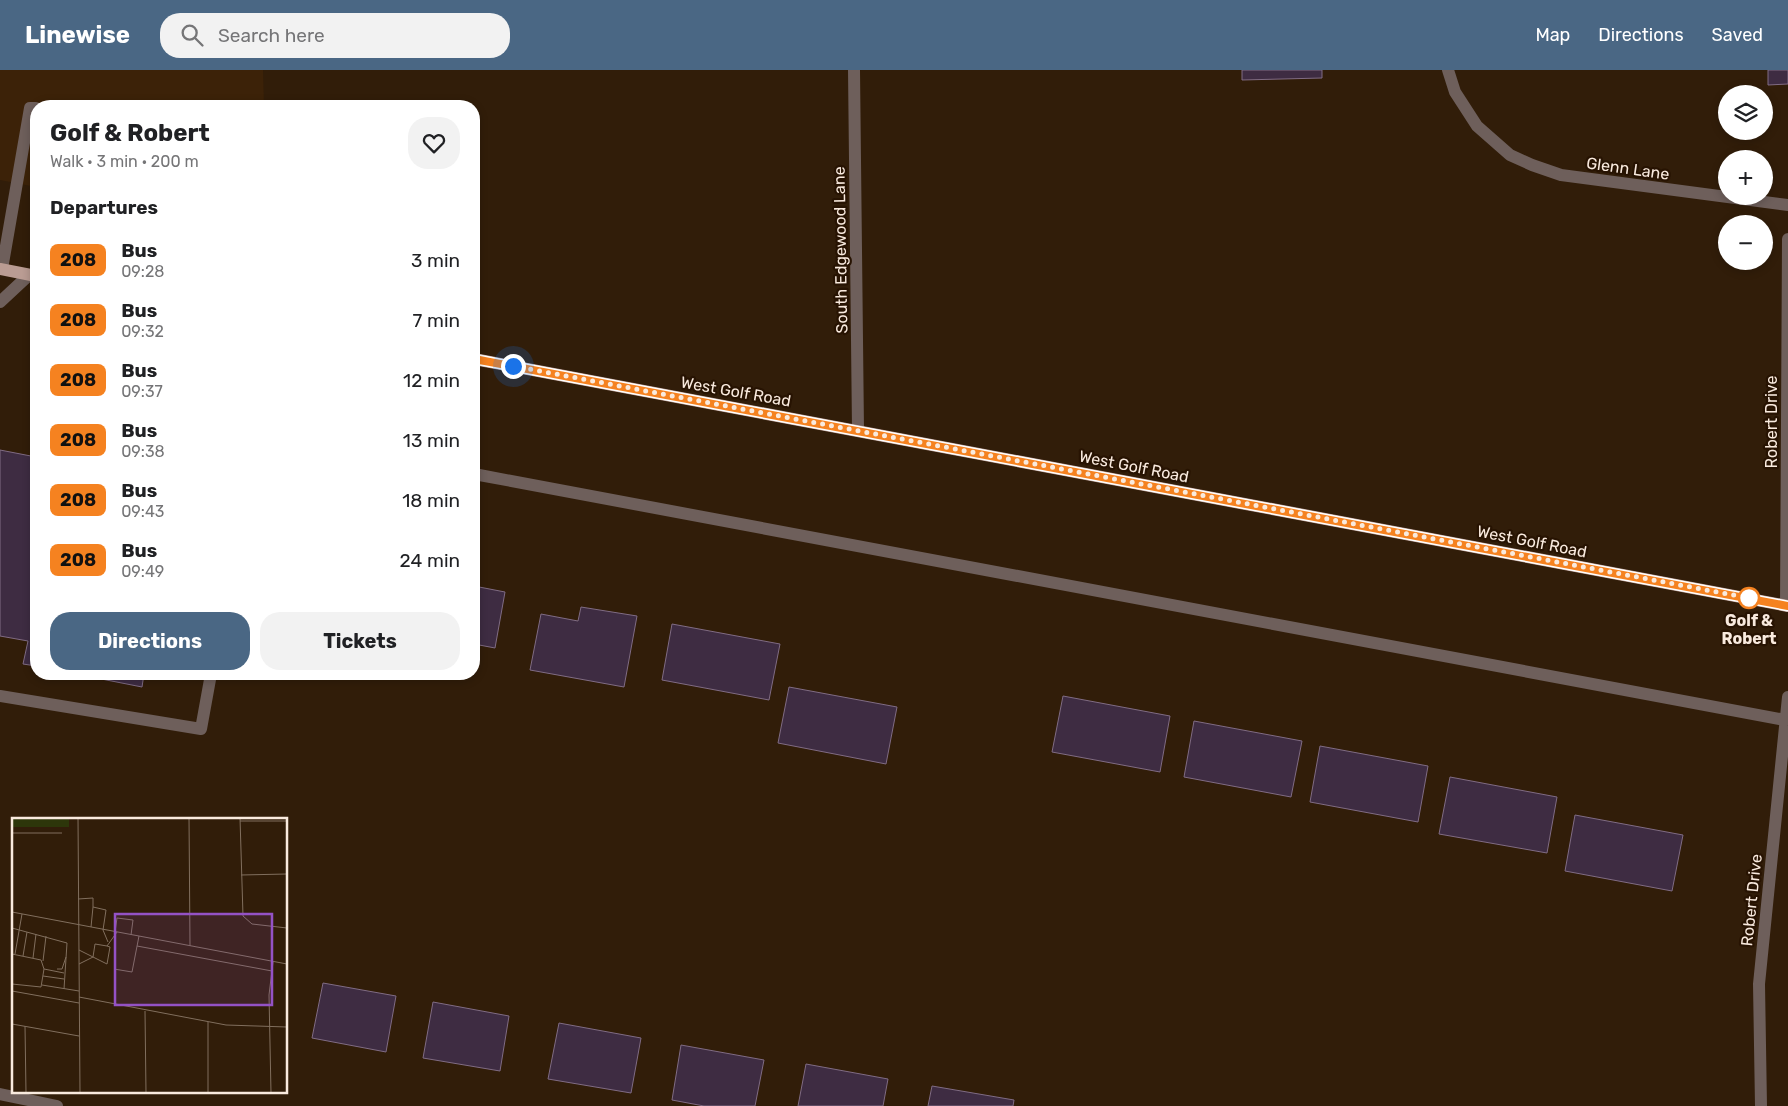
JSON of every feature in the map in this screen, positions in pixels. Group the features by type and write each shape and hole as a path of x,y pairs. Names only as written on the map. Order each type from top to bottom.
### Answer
{"main road":[{"path":"1,269 30,275"},
{"name":"West Golf Road","path":"480,360 1787,605"}],"street":[{"name":"South Edgewood Lane","path":"854,70 858,430"},
{"name":"Glenn Lane","path":"1448,70 1456,92 1477,126 1510,155 1532,165 1560,175 1788,205"},
{"path":"1,269 30,108"},
{"name":"Robert Drive","path":"1787,605 1788,238"},
{"path":"0,302 30,278"},
{"path":"480,475 1785,720"},
{"path":"0,696 201,729 210,680"},
{"name":"Robert Drive","path":"1761,1106 1759,984 1788,697"},
{"path":"0,1094 57,1106"}],"shaded area":[{"path":"0,70 263,70 264,100 30,100 30,186 0,180"}],"building":[{"path":"1242,70 1322,70 1322,78 1242,80"},
{"path":"1768,70 1788,70 1788,84 1768,85"},
{"path":"0,450 30,456 30,665 23,664 28,641 0,636"},
{"path":"480,587 505,592 495,648 480,645"},
{"path":"581,607 637,616 624,687 530,670 541,614 578,621"},
{"path":"672,624 780,644 769,700 662,680"},
{"path":"106,680 143,680 142,687"},
{"path":"789,687 897,707 886,764 778,743"},
{"path":"1063,696 1170,716 1160,772 1052,752"},
{"path":"1194,721 1302,741 1291,797 1184,777"},
{"path":"1320,746 1428,766 1418,822 1310,802"},
{"path":"1450,777 1557,797 1547,853 1439,834"},
{"path":"1575,815 1683,835 1672,891 1565,871"},
{"path":"323,983 396,996 386,1052 312,1038"},
{"path":"433,1002 509,1016 500,1071 423,1058"},
{"path":"559,1023 641,1038 631,1093 548,1079"},
{"path":"681,1045 764,1060 755,1106 704,1106 672,1100"},
{"path":"806,1064 888,1079 883,1106 798,1106"},
{"path":"932,1086 1014,1100 1013,1106 928,1106"}],"bus line":[{"name":"208","path":"480,360 1788,606"}],"place":[{"name":"Golf & Robert","path":"1749,598"}],"route":[{"path":"513,366 1749,598"}]}
